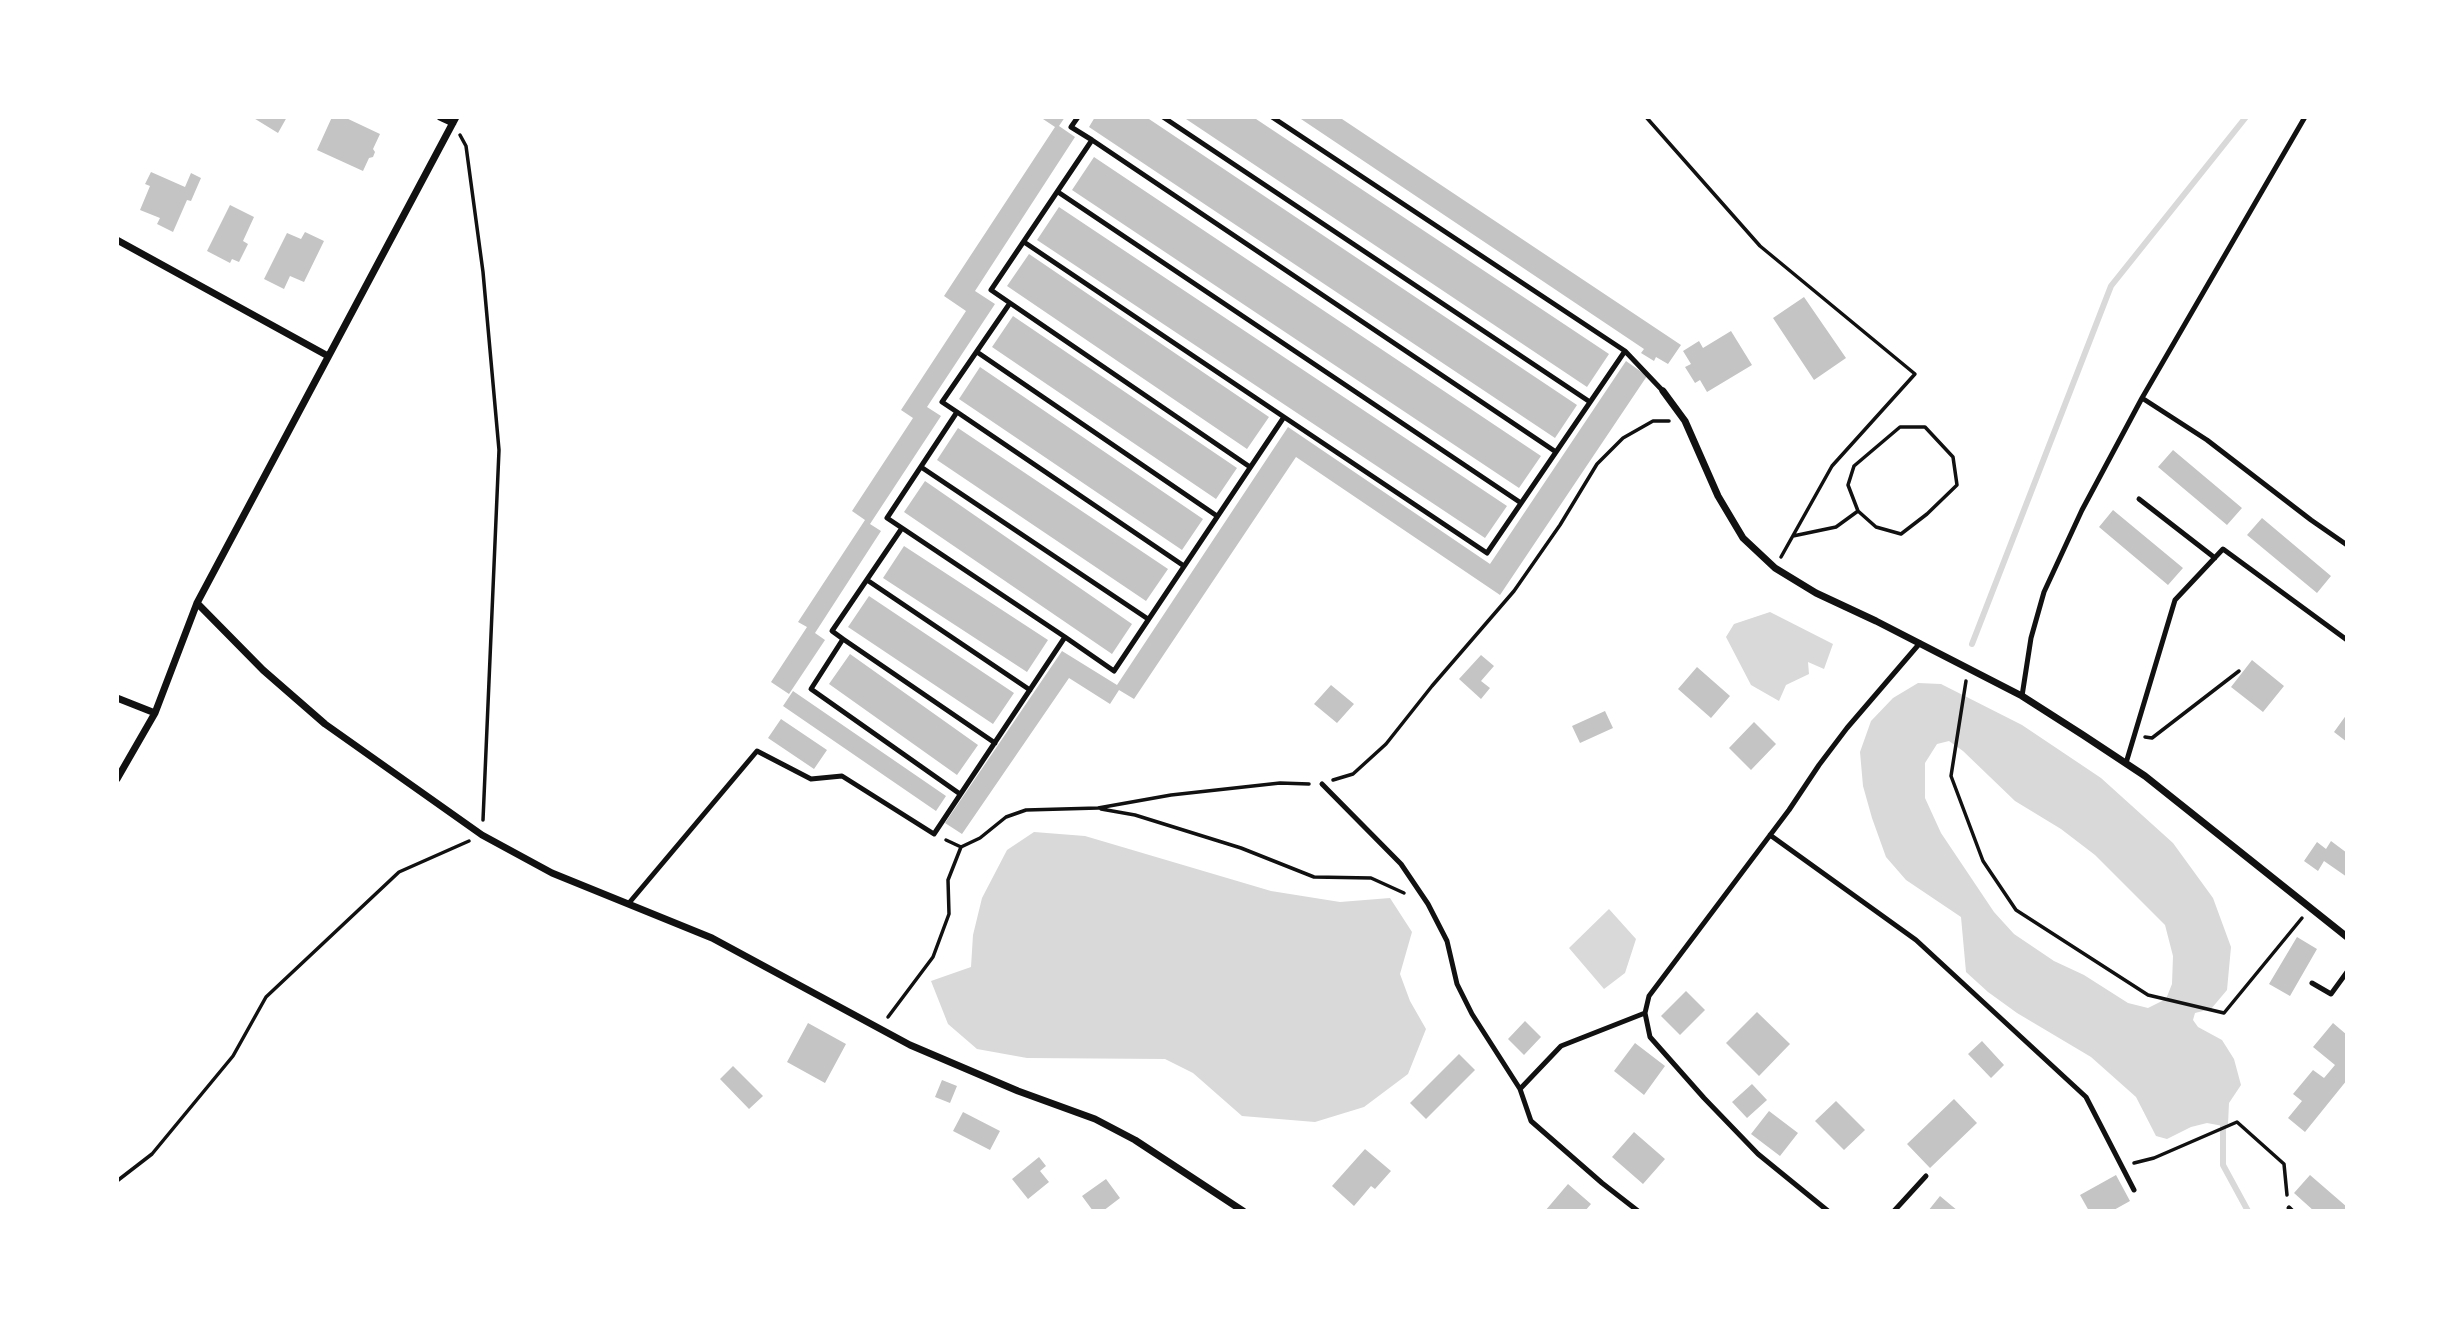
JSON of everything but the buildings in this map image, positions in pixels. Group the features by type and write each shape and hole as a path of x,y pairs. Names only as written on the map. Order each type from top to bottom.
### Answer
{"street":[{"path":"117,779 155,713 197,603 454,120 440,117"},
{"path":"117,240 328,356"},
{"path":"1663,391 1685,421 1718,496 1743,538 1775,568 1816,593 2022,696 2126,764 2223,836 2347,937"},
{"path":"197,603 264,670 325,724 482,835 552,873 712,938 910,1045 1018,1091 1095,1119 1135,1140 1243,1211"},
{"path":"117,698 155,713"}],"lane":[{"path":"1078,117 1071,127 1556,452"},
{"path":"1163,117 1590,402"},
{"path":"1272,117 1625,351 1663,391"},
{"path":"2022,696 2031,638 2044,592 2082,510 2142,398 2305,117"},
{"path":"1092,140 991,290 1250,467"},
{"path":"1058,192 1521,503"},
{"path":"1024,242 1487,553 1625,351"},
{"path":"1010,303 942,402 1184,566"},
{"path":"977,352 1217,516"},
{"path":"2142,398 2207,440 2347,545"},
{"path":"957,412 887,518 1114,671 1284,417"},
{"path":"921,467 1149,619"},
{"path":"2139,499 2215,558"},
{"path":"902,528 832,631 995,743"},
{"path":"2126,764 2175,600 2223,549 2347,640"},
{"path":"867,580 1030,690"},
{"path":"629,903 757,751 811,779 842,776 934,834 1065,637"},
{"path":"843,639 811,689 960,794"},
{"path":"1828,1211 1758,1154 1703,1098 1650,1037 1646,1013 1650,996 1770,835 1818,765 1920,643"},
{"path":"1322,784 1401,864 1428,904 1447,941 1457,984 1472,1014 1520,1089 1531,1121 1638,1211"},
{"path":"1770,835 1916,940 2085,1097 2134,1190"},
{"path":"2312,983 2331,994 2347,972"},
{"path":"1520,1089 1561,1046 1646,1013"},
{"path":"1894,1211 1926,1176"}],"path":[{"path":"1646,117 1760,246 1915,374 1832,466 1775,568"},
{"path":"117,1181 152,1154 233,1056 266,997 399,872 482,835 499,450 483,272 466,146 454,120"},
{"path":"879,1028 933,957 949,914 948,880 961,847 980,838 1006,817 1026,810 1098,808 1171,795 1280,783 1322,784 1353,774 1387,744 1514,591 1560,525 1597,464 1623,438 1653,421 1685,421"},
{"path":"1900,426 1925,427 1953,457 1958,485 1901,534 1875,527 1858,511 1848,485 1854,466 1900,426"},
{"path":"1793,536 1836,527 1858,511"},
{"path":"1968,668 1951,776 1983,860 2016,910 2148,995 2224,1013 2310,908"},
{"path":"2134,735 2152,738 2239,671"},
{"path":"1098,808 1135,815 1241,848 1314,877 1371,878 1405,894"},
{"path":"934,834 961,847"},
{"path":"2122,1167 2154,1158 2237,1122 2284,1164 2290,1209"}],"shaded area":[{"path":"1770,612 1833,644 1824,669 1808,662 1809,674 1786,685 1779,701 1751,685 1726,637 1734,624"},
{"path":"1918,683 1941,684 2022,725 2101,778 2173,843 2213,898 2231,947 2227,990 2211,1009 2195,1013 2193,1020 2198,1027 2222,1040 2234,1059 2241,1085 2229,1103 2228,1124 2223,1126 2207,1123 2191,1127 2167,1139 2156,1136 2136,1097 2091,1057 2017,1013 1966,972 1961,917 1906,880 1886,857 1863,786 1860,752 1871,721 1893,698","holes":["1949,741 2015,801 2061,829 2095,855 2165,925 2173,956 2172,984 2166,999 2148,1008 2128,1003 2084,975 2054,961 2014,934 1994,912 1941,833 1925,798 1925,763 1937,744"]},
{"path":"1034,832 1085,836 1271,891 1340,902 1390,898 1412,932 1400,974 1410,1001 1426,1029 1408,1074 1364,1107 1315,1122 1242,1116 1193,1073 1165,1059 1027,1058 977,1049 948,1024 931,981 971,967 973,935 982,898 1007,850"},
{"path":"1609,909 1636,939 1625,973 1604,989 1569,948"}],"waterway":[{"path":"1972,644 2111,286 2246,117"},
{"path":"2223,1126 2223,1165 2248,1211"}]}
